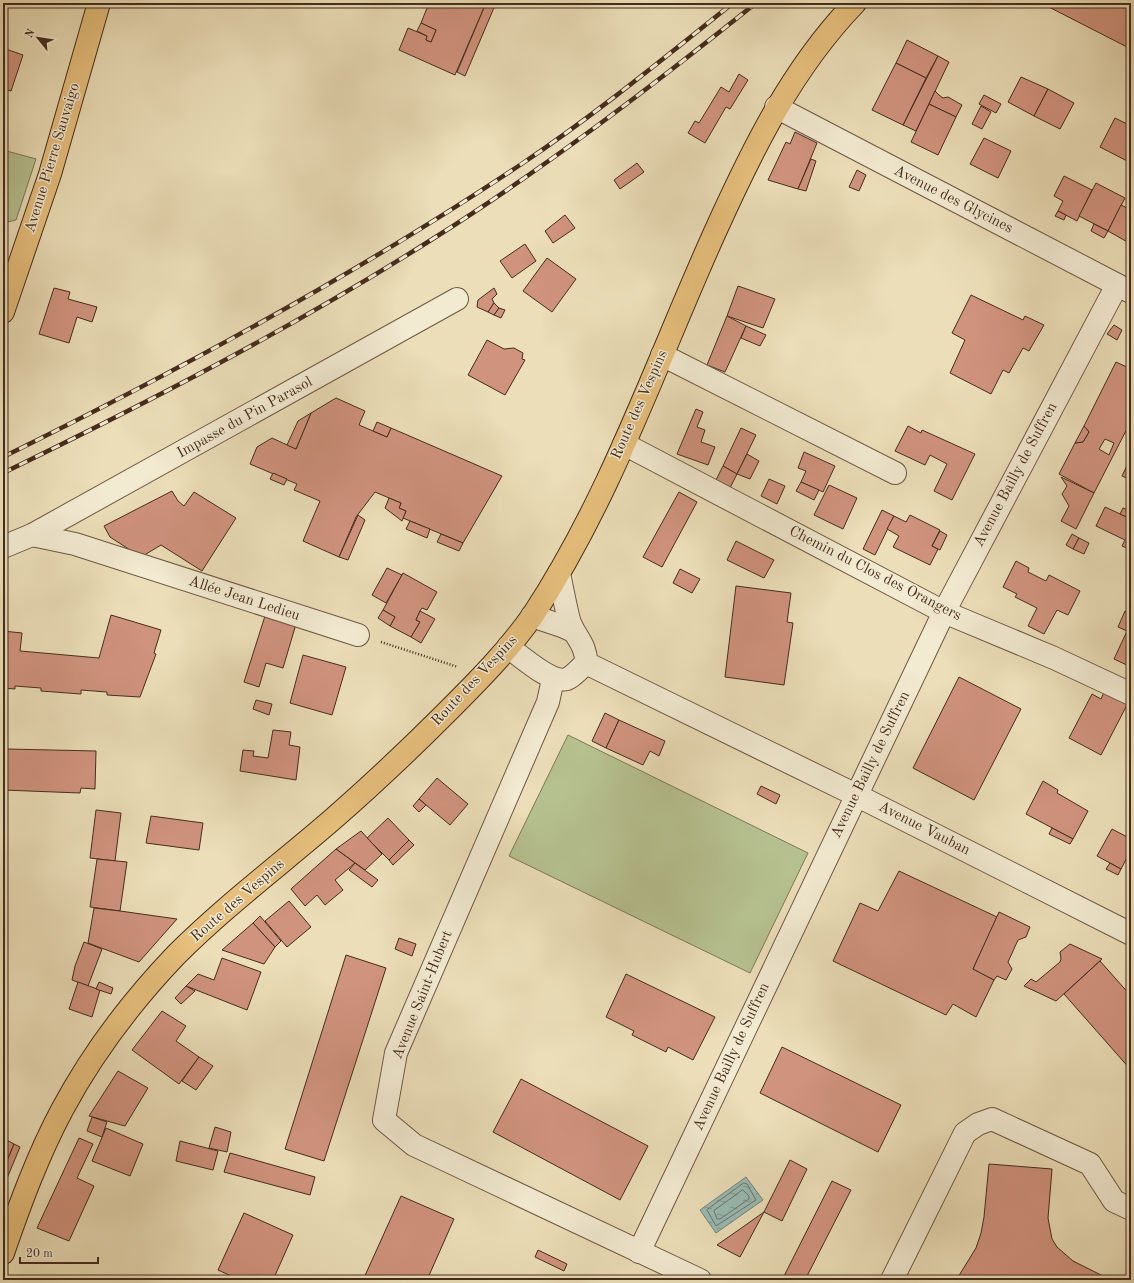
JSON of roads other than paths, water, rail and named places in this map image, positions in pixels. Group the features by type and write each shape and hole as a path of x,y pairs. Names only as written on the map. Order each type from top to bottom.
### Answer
{"main road":[{"name":"Avenue Pierre Sauvaigo","path":"3,312 50,174 99,3"},
{"name":"Route des Vespins","path":"26,1190 60,1113 75,1086 105,1040 145,991 177,955 227,908 336,817 421,739 484,675 532,616 559,573 624,444 740,176 776,107 817,46 855,3"},
{"path":"3,1222 26,1190"},
{"path":"3,1253 26,1190"}],"street":[{"name":"Avenue des Glycines","path":"776,107 1124,288"},
{"name":"Avenue Bailly de Suffren","path":"639,1252 944,612 1124,288"},
{"name":"Impasse du Pin Parasol","path":"32,535 457,299"},
{"path":"662,355 895,473"},
{"name":"Chemin du Clos des Orangers","path":"624,444 944,612 1054,658 1131,694"},
{"path":"3,547 32,535"},
{"name":"Allée Jean Ledieu","path":"32,535 75,544 358,635"},
{"path":"508,647 553,679 566,679 575,674 586,663 586,654 583,645 573,631 559,573"},
{"path":"532,616 573,631"},
{"name":"Avenue Vauban","path":"586,663 856,795 1131,934"},
{"name":"Avenue Saint-Hubert","path":"553,679 548,702 396,1053 384,1120 414,1144 700,1280"},
{"path":"892,1280 965,1133 978,1124 992,1119 1090,1164 1114,1201 1131,1209"}],"water":[{"path":"746,1177 763,1200 716,1233 700,1210"}],"railway":[{"path":"3,457 136,390 268,319 333,282 460,204 523,163 577,125 733,3"},
{"path":"3,473 112,419 274,333 327,303 431,240 556,156 677,65 756,3"}]}
